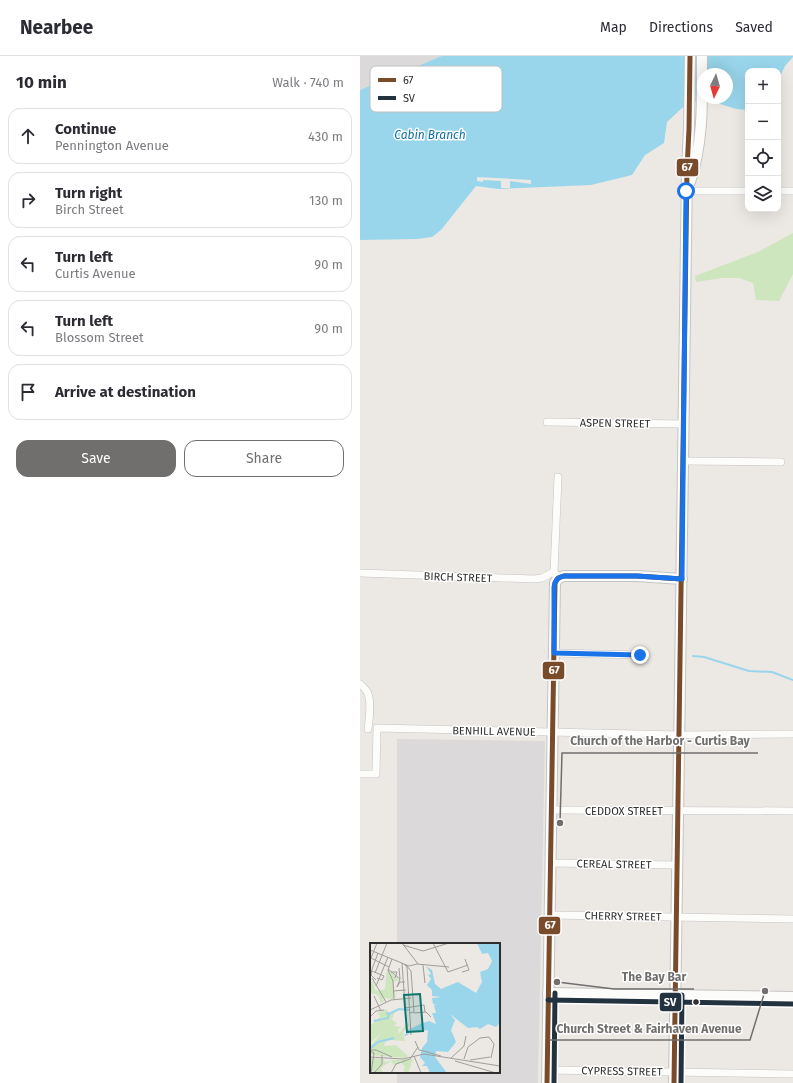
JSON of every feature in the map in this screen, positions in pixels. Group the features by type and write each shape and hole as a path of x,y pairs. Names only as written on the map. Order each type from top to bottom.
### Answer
{"main road":[{"path":"674,1083 682,579 686,191 690,110 690,56"},
{"path":"686,191 694,170 698,150 701,110 702,56"},
{"path":"547,1083 554,587 556,575"},
{"name":"BIRCH STREET","path":"556,575 637,576 682,579"},
{"path":"660,578 674,581 676,585 680,674"},
{"path":"548,993 793,996"}],"street":[{"path":"686,191 745,191"},
{"path":"781,191 793,191"},
{"name":"ASPEN STREET","path":"547,422 684,424"},
{"path":"683,461 781,462"},
{"path":"556,575 558,476"},
{"name":"BIRCH STREET","path":"360,573 534,579 556,575"},
{"path":"554,653 640,655"},
{"path":"360,684 369,694 368,729"},
{"name":"BENHILL AVENUE","path":"360,774 376,774 377,728 679,734 793,734"},
{"name":"CEDDOX STREET","path":"551,810 793,811"},
{"name":"CEREAL STREET","path":"550,863 677,865"},
{"name":"CHERRY STREET","path":"549,915 793,919"},
{"name":"CYPRESS STREET","path":"547,1070 793,1074"}],"shaded area":[{"path":"360,56 443,56 419,66 370,66 370,86 360,90"},
{"path":"397,739 545,741 538,1083 397,1083 397,1073 500,1073 500,943 397,943"}],"green space":[{"path":"793,233 793,274 779,301 756,300 753,283 739,278 722,278 696,282 695,276 758,252"}],"water":[{"name":"Cabin Branch","path":"442,56 793,56 785,66 781,75 781,68 745,68 745,110 736,109 720,104 733,104 733,68 697,68 697,101 682,108 667,122 664,143 645,155 632,175 591,185 498,189 476,186 441,230 432,237 417,239 360,240 360,90 370,86 370,112 502,112 502,66 418,66"}],"pier":[{"path":"477,177 531,180 531,184 510,181 510,188 501,188 501,181 477,181"}],"waterway":[{"path":"693,656 704,657 749,671 772,672 793,680"}],"transit line":[{"name":"67","path":"674,1083 687,169 690,56"},
{"name":"67","path":"547,1083 555,583 558,578 564,576 637,576 682,579"},
{"name":"SV","path":"554,1083 555,993"},
{"name":"SV","path":"681,1083 682,995"},
{"name":"SV","path":"548,1000 793,1004"}],"place":[{"name":"Church of the Harbor - Curtis Bay","path":"560,823"},
{"name":"The Bay Bar","path":"557,982"},
{"name":"Church Street & Fairhaven Avenue","path":"765,991"}],"route":[{"path":"640,655 554,653 554,587 558,578 564,576 637,576 682,579 686,191"}]}
